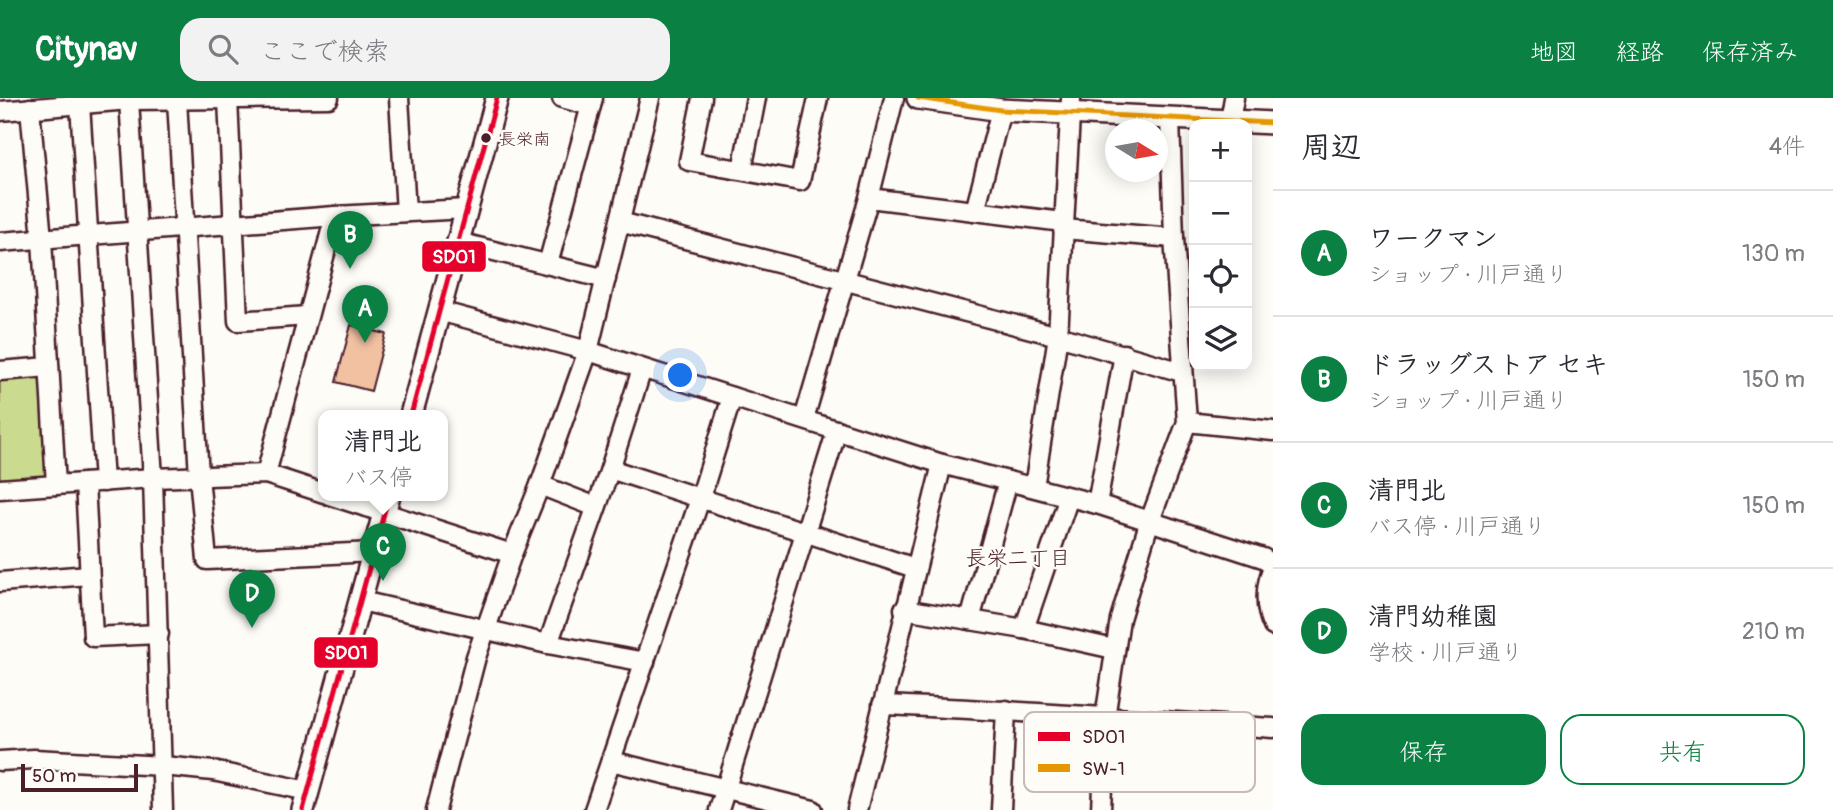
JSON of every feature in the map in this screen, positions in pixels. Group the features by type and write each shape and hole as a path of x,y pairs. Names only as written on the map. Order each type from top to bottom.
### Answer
{"street":[{"path":"0,111 129,100 329,98"},
{"path":"399,98 406,212"},
{"path":"412,410 497,98"},
{"path":"548,264 592,102 562,98"},
{"path":"436,810 476,657 587,351 650,98"},
{"path":"702,98 689,161 800,181 818,98"},
{"path":"742,170 756,98"},
{"path":"804,419 869,198 894,98"},
{"path":"918,98 1001,110 1070,106 1189,120"},
{"path":"1230,119 1234,98"},
{"path":"228,99 238,321 307,316"},
{"path":"129,100 153,478 163,810"},
{"path":"177,100 199,476 207,560 373,552"},
{"path":"80,104 104,482"},
{"path":"1034,487 1058,336 1070,106"},
{"path":"30,108 42,239 56,485"},
{"path":"975,211 1001,110"},
{"path":"1106,712 1114,649 1121,619 1149,523 1186,422 1174,238 1170,119"},
{"path":"1252,122 1273,123"},
{"path":"869,198 1174,238"},
{"path":"0,242 335,216 466,209"},
{"path":"266,474 335,216"},
{"path":"620,222 1058,336 1182,372"},
{"path":"458,242 606,279"},
{"path":"439,311 587,351 942,464 1097,504 1262,558 1273,566 1266,604 1273,626"},
{"path":"1097,504 1124,354"},
{"path":"0,371 49,367"},
{"path":"548,643 610,469 642,369"},
{"path":"594,810 732,397"},
{"path":"1186,422 1273,431"},
{"path":"719,810 837,430"},
{"path":"857,810 904,609 942,464"},
{"path":"610,469 915,568"},
{"path":"0,489 153,478 266,474 318,492"},
{"path":"970,620 1008,481"},
{"path":"85,483 93,637 159,634"},
{"path":"540,485 596,507"},
{"path":"1024,629 1069,497"},
{"path":"363,501 386,505 512,554"},
{"path":"0,761 34,759 213,771 306,801 386,505"},
{"path":"0,582 89,575"},
{"path":"361,601 645,662"},
{"path":"904,609 1024,629 1114,649"},
{"path":"882,705 1028,712"},
{"path":"1001,810 1006,710"},
{"path":"1255,726 1273,727"},
{"path":"611,761 813,810"},
{"path":"1101,810 1102,792"}],"green space":[{"path":"44,373 51,479 0,482 0,377"}],"building":[{"path":"351,325 386,334 371,391 336,382"}],"transit line":[{"name":"SD01","path":"412,410 497,98"},
{"name":"SW-1","path":"918,98 1001,110 1273,123"},
{"name":"SD01","path":"303,810 387,501"}],"place":[{"name":"長栄南","path":"486,138"},
{"name":"ドラッグストア セキ","path":"350,269"},
{"name":"ワークマン","path":"365,343"},
{"name":"清門北","path":"383,581"},
{"name":"清門幼稚園","path":"252,628"}],"district":[{"name":"長栄二丁目","path":"1018,558"}]}
